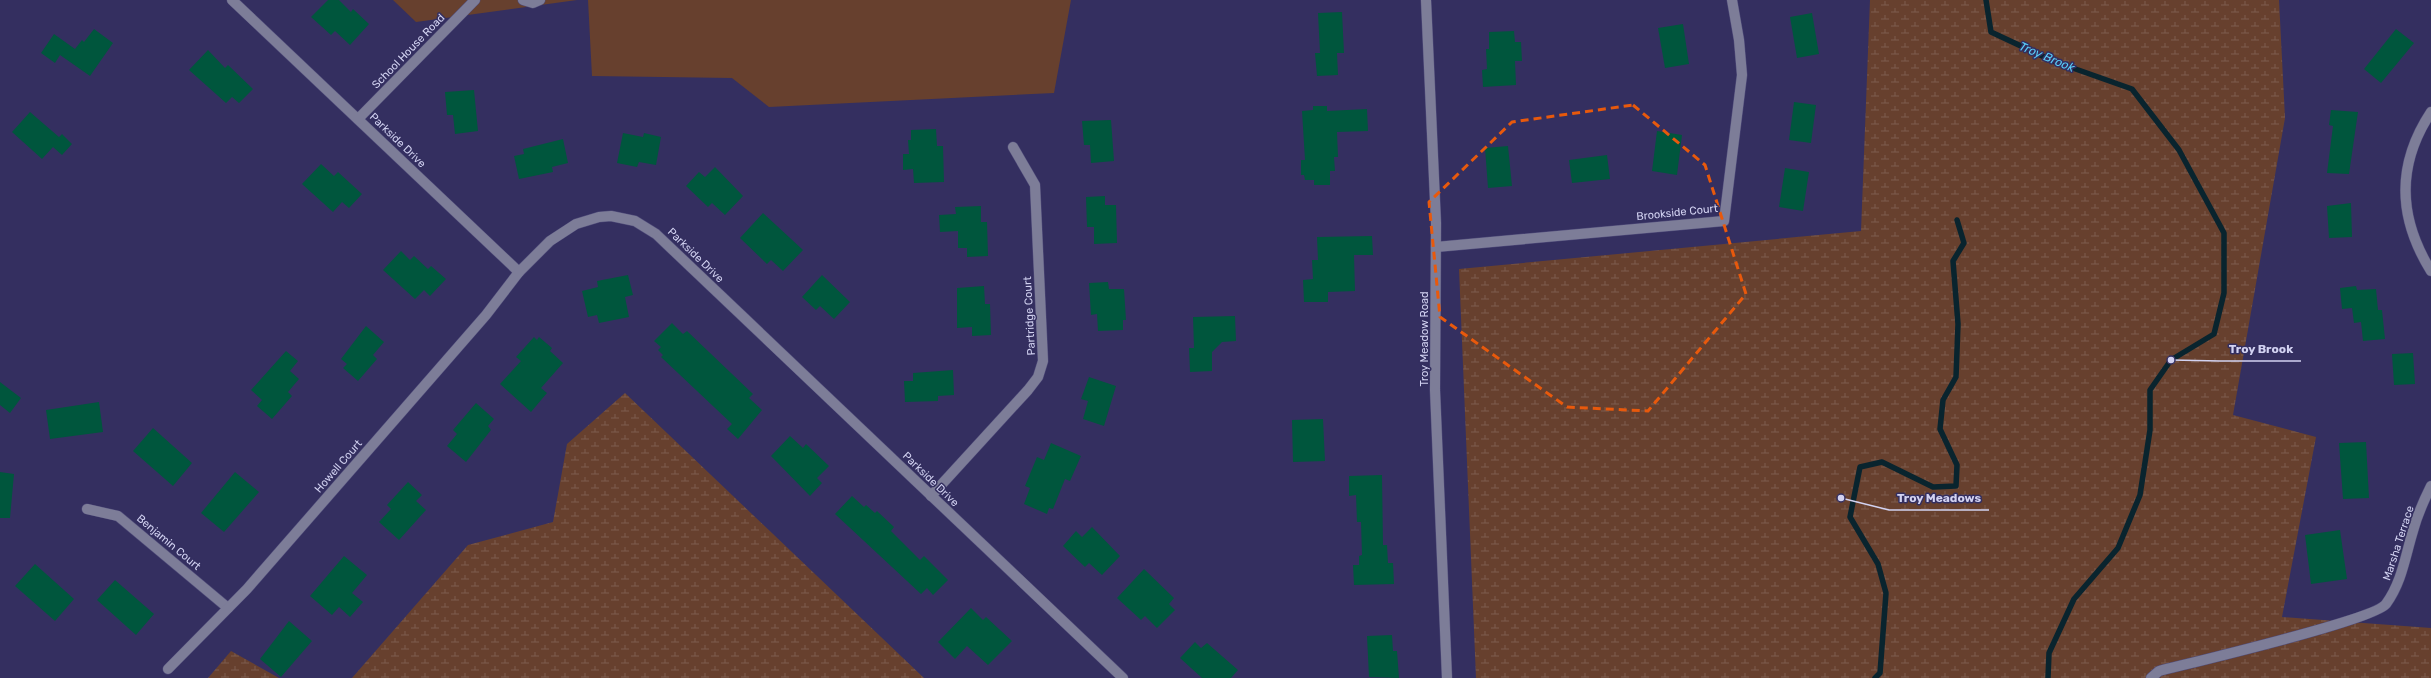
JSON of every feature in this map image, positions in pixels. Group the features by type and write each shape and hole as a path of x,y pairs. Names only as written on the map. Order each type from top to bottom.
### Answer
{"street":[{"name":"Parkside Drive","path":"232,0 519,272 550,242 576,224 612,216 635,221 646,226 1123,678"},
{"name":"School House Road","path":"358,119 475,0"},
{"path":"523,0 533,3 540,0"},
{"name":"Troy Meadow Road","path":"1426,0 1436,247 1435,390 1447,678"},
{"name":"Brookside Court","path":"1436,247 1724,221 1742,75 1739,40 1732,0"},
{"path":"2431,112 2414,145 2407,168 2404,192 2410,229 2421,255 2431,270"},
{"name":"Partridge Court","path":"931,496 1028,390 1038,377 1043,361 1035,185 1013,147"},
{"name":"Howell Court","path":"168,669 247,589 486,315 519,272"},
{"name":"Marsha Terrace","path":"2151,678 2159,671 2337,625 2384,606 2397,586 2405,565 2413,530 2431,486"},
{"name":"Benjamin Court","path":"87,509 118,516 228,608"}],"highlighted area":[{"path":"1633,105 1705,165 1746,294 1648,411 1567,407 1440,317 1429,202 1512,122"}],"green space":[{"path":"393,0 577,0 416,22"},
{"path":"588,0 1071,0 1054,93 769,107 732,78 592,76"},
{"path":"1870,0 2279,0 2285,118 2233,415 2316,437 2282,617 2431,628 2431,678 1476,678 1459,269 1861,231"},
{"path":"625,393 924,678 352,678 468,545 553,522 567,444"},
{"path":"231,651 279,678 208,678"}],"building":[{"path":"328,0 339,0 351,12 353,9 369,24 350,45 335,31 331,35 311,17"},
{"path":"1342,12 1344,53 1337,53 1338,75 1317,76 1315,53 1320,53 1318,13"},
{"path":"1812,13 1819,54 1797,58 1790,17"},
{"path":"1683,24 1689,64 1665,68 1658,28"},
{"path":"94,29 113,43 90,76 60,55 55,63 41,53 54,34 75,49 82,40 84,42"},
{"path":"2396,29 2414,43 2381,83 2364,69"},
{"path":"1514,31 1515,42 1521,42 1522,61 1515,61 1516,85 1483,87 1482,70 1487,69 1486,49 1489,49 1489,32"},
{"path":"208,50 225,68 228,65 253,89 239,103 232,97 226,103 189,70"},
{"path":"474,90 478,131 455,134 453,115 447,115 445,92"},
{"path":"1794,102 1816,105 1811,143 1789,140"},
{"path":"1313,106 1327,106 1327,111 1367,109 1368,131 1337,132 1338,157 1334,157 1335,171 1330,171 1330,185 1314,185 1314,180 1305,180 1304,175 1301,175 1301,160 1305,160 1302,111 1313,110"},
{"path":"2331,110 2358,112 2349,174 2327,173 2333,126 2329,125"},
{"path":"30,112 59,137 62,134 72,144 62,155 53,147 42,159 12,132"},
{"path":"1111,120 1114,161 1091,163 1090,145 1084,145 1082,121"},
{"path":"936,129 937,146 943,146 944,182 914,183 913,169 903,170 903,154 909,154 908,140 911,140 911,130"},
{"path":"1657,131 1682,135 1677,175 1652,171"},
{"path":"623,133 643,137 644,133 661,137 656,165 639,162 637,167 617,163"},
{"path":"563,139 568,163 552,167 553,172 519,179 514,156 524,154 523,149"},
{"path":"1508,146 1512,186 1488,188 1485,148"},
{"path":"1607,155 1610,179 1572,183 1569,160"},
{"path":"321,164 334,176 338,172 362,194 349,208 342,202 333,212 302,184"},
{"path":"715,167 743,196 725,215 712,203 708,207 686,186 699,172 705,177"},
{"path":"1785,168 1809,172 1803,211 1779,207"},
{"path":"1105,196 1105,205 1116,205 1117,243 1094,244 1094,227 1087,227 1086,197"},
{"path":"2351,203 2352,237 2329,238 2327,206"},
{"path":"981,206 981,222 987,222 988,256 967,257 967,248 958,248 958,231 940,232 939,215 956,214 955,207"},
{"path":"763,213 803,250 783,271 771,260 767,264 740,238"},
{"path":"1372,236 1373,255 1354,255 1355,291 1328,292 1328,302 1304,302 1303,280 1313,279 1312,260 1318,260 1317,237"},
{"path":"401,251 410,260 414,256 428,269 431,266 446,279 430,296 424,290 415,299 383,270"},
{"path":"628,275 633,295 625,297 629,317 599,323 597,315 588,317 582,291 598,287 597,281"},
{"path":"822,275 850,302 834,319 820,306 816,310 802,297"},
{"path":"1108,282 1109,289 1124,289 1126,320 1123,320 1123,330 1098,331 1097,314 1091,315 1089,283"},
{"path":"984,286 985,304 990,304 991,335 972,336 972,327 957,328 957,288"},
{"path":"2356,286 2357,290 2376,289 2378,310 2382,310 2385,339 2363,341 2361,322 2354,323 2352,308 2342,309 2340,288"},
{"path":"1235,316 1236,341 1222,342 1212,352 1212,371 1190,372 1189,348 1194,348 1193,317"},
{"path":"672,323 683,334 687,331 753,394 749,398 762,410 738,439 727,429 732,424 661,357 663,355 658,350 661,347 654,341"},
{"path":"366,326 384,342 373,355 377,359 358,381 343,368 347,364 341,359"},
{"path":"534,337 537,340 539,337 552,348 550,351 563,363 541,388 547,393 531,412 500,384 521,361 516,357"},
{"path":"286,351 298,361 290,371 299,379 288,392 292,396 272,419 257,406 262,400 251,390"},
{"path":"2413,353 2415,384 2394,385 2392,354"},
{"path":"953,370 954,395 938,396 938,401 905,402 904,381 913,381 913,373"},
{"path":"1089,377 1116,386 1104,426 1083,419 1088,401 1081,399"},
{"path":"0,382 21,398 10,413 0,405"},
{"path":"99,402 103,432 50,439 46,410"},
{"path":"476,403 494,419 488,426 491,430 466,462 447,446 457,434 453,430"},
{"path":"1323,419 1325,461 1293,462 1292,420"},
{"path":"153,428 192,463 173,486 133,451"},
{"path":"790,436 803,448 806,444 829,466 817,478 822,483 810,496 771,456"},
{"path":"2366,442 2369,498 2343,499 2339,443"},
{"path":"1051,443 1081,456 1070,481 1065,479 1053,509 1049,508 1047,514 1024,504 1030,488 1025,486 1037,457 1044,460"},
{"path":"0,472 14,474 10,518 0,518"},
{"path":"235,472 259,492 224,532 201,513"},
{"path":"1382,475 1383,545 1387,545 1388,563 1393,563 1394,584 1354,585 1353,565 1359,565 1359,556 1362,555 1361,522 1357,522 1356,495 1349,496 1349,476"},
{"path":"408,482 422,495 416,501 426,510 399,540 379,522 391,509 387,505"},
{"path":"852,496 864,507 866,505 875,513 877,511 894,527 891,531 920,560 924,556 948,580 933,595 927,588 921,594 835,514"},
{"path":"1092,527 1120,556 1102,575 1089,563 1085,567 1063,546 1076,531 1082,537"},
{"path":"2340,530 2347,579 2311,584 2305,535"},
{"path":"344,556 367,575 352,593 363,602 350,617 339,607 332,615 310,596"},
{"path":"35,564 74,599 55,621 15,586"},
{"path":"1144,569 1174,598 1169,604 1175,610 1157,628 1145,616 1141,620 1117,598"},
{"path":"115,580 154,614 136,635 97,600"},
{"path":"971,608 983,620 986,617 1012,641 988,665 967,646 955,659 938,642"},
{"path":"289,621 312,641 281,677 260,659"},
{"path":"1392,635 1393,651 1397,651 1399,678 1369,677 1367,636"},
{"path":"1195,642 1201,648 1207,643 1238,670 1231,678 1202,678 1180,658"}],"waterway":[{"name":"Troy Brook","path":"1986,0 1991,32 2053,61 2132,89 2179,150 2224,233 2224,293 2214,334 2171,360 2150,390 2150,430 2140,495 2118,548 2074,599 2049,653 2048,678"},
{"path":"1875,678 1880,673 1886,593 1878,564 1850,517 1860,467 1882,462 1933,487 1956,486 1957,465 1940,429 1943,400 1956,377 1958,324 1953,261 1964,243 1957,220"}],"place":[{"name":"Troy Brook","path":"2171,360"},
{"name":"Troy Meadows","path":"1841,498"}]}
